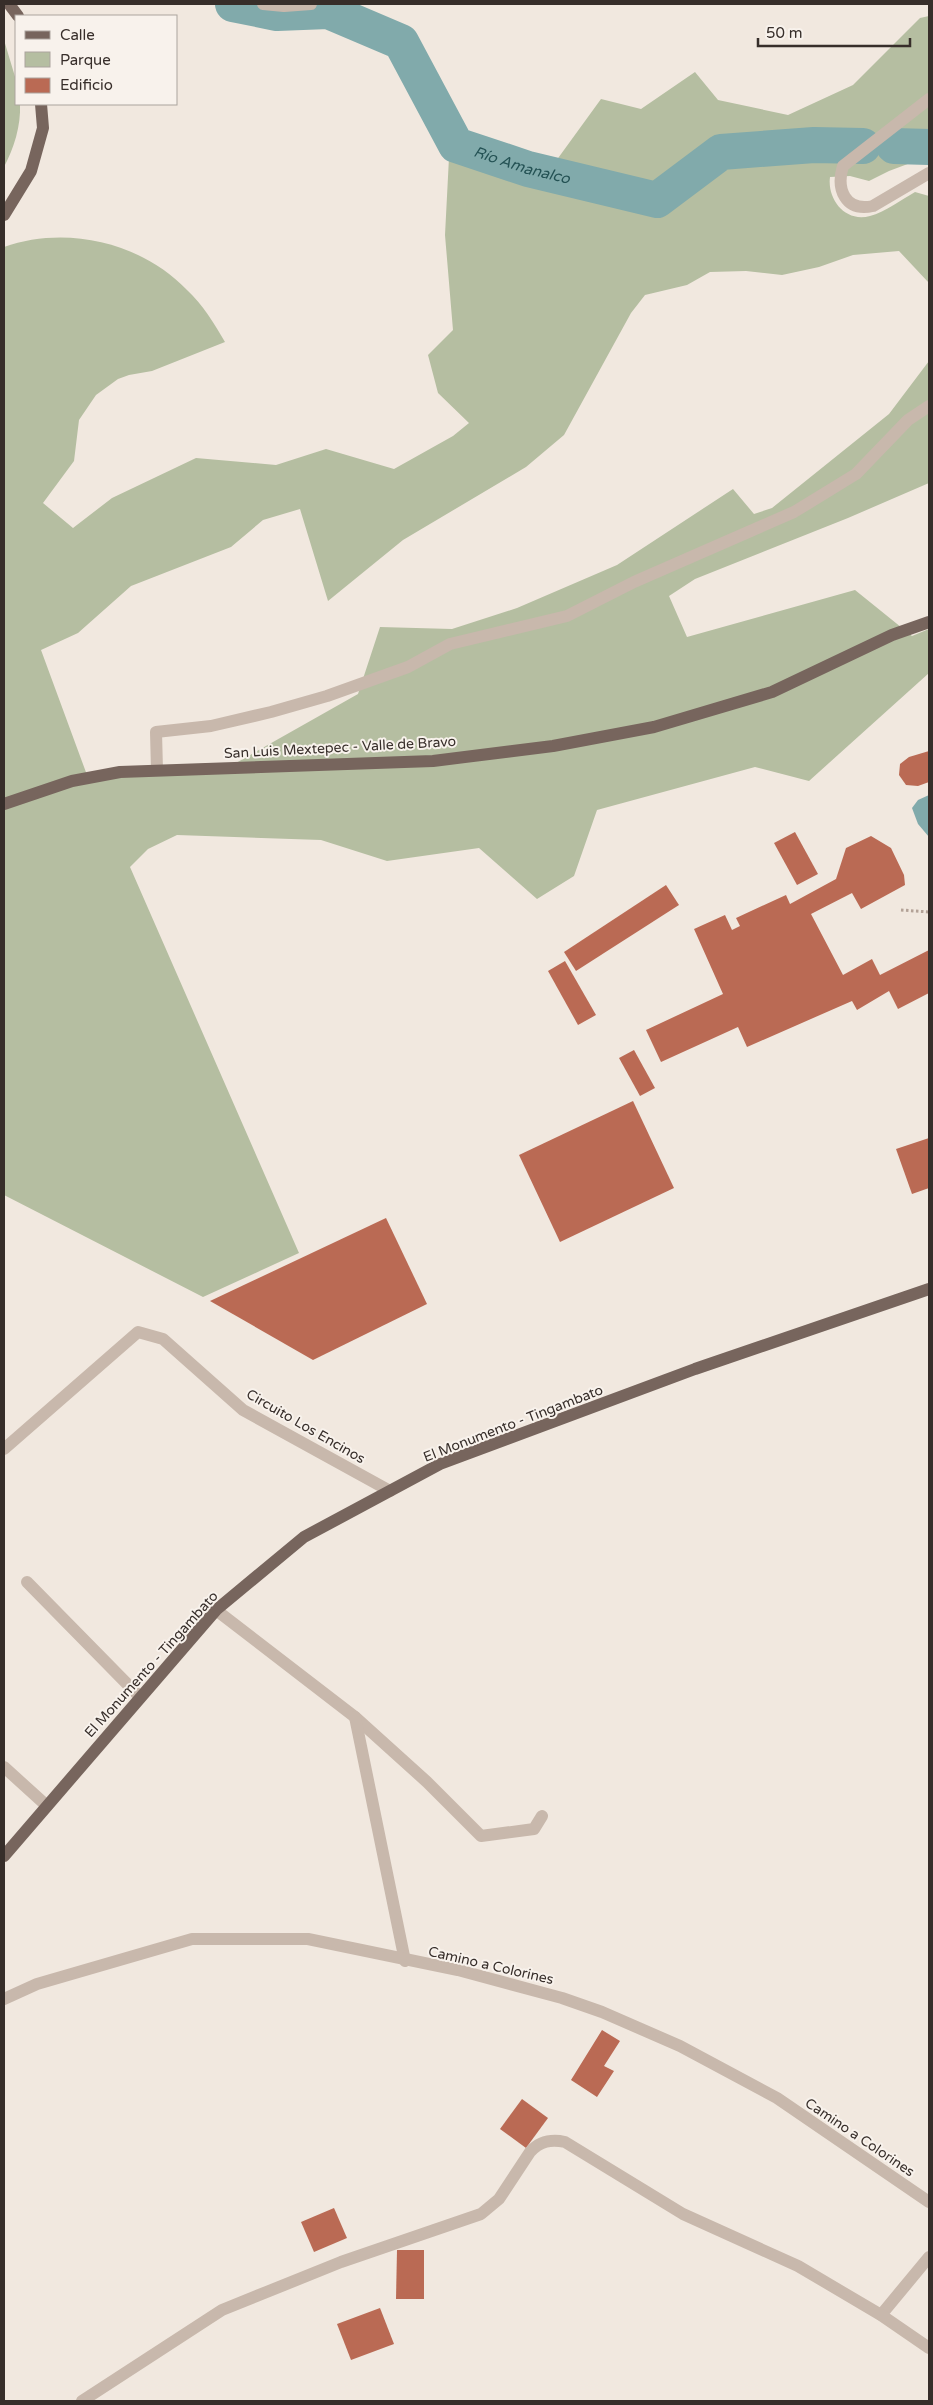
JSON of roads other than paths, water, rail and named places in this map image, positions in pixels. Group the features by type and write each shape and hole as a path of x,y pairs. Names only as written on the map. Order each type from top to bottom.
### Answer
{"main road":[{"path":"9,4 17,15"},
{"path":"4,215 31,171 43,128 41,105"},
{"name":"San Luis Mextepec - Valle de Bravo","path":"4,804 72,781 120,772 433,760 553,746 645,729 772,692 892,635 929,622"},
{"name":"El Monumento - Tingambato","path":"4,1856 216,1610 304,1537 440,1464 695,1370 929,1289"}],"street":[{"path":"263,4 284,6 311,4"},
{"path":"929,99 843,166 839,178 840,188 847,200 859,207 866,208 873,206 929,173"},
{"path":"156,770 156,732 211,726 271,712 327,696 408,667 450,644 567,616 634,582 794,512 856,474 908,420 929,406"},
{"name":"Circuito Los Encinos","path":"4,1449 138,1332 163,1339 243,1410 390,1491"},
{"path":"27,1582 140,1698"},
{"path":"216,1610 355,1717 481,1836 534,1829 542,1816"},
{"path":"355,1717 405,1961"},
{"path":"4,1767 47,1806"},
{"name":"Camino a Colorines","path":"4,1999 37,1984 192,1939 308,1939 405,1961 467,1972 562,1998 618,2019 680,2046 777,2098 929,2202"},
{"path":"82,2401 222,2310 341,2262 481,2214 499,2199 530,2152 536,2146 550,2140 565,2142 683,2214 798,2266 881,2314 929,2348"},
{"path":"881,2314 929,2257"}],"water":[{"path":"929,795 929,837 918,824 912,808 918,800"}],"waterway":[{"name":"Río Amanalco","path":"233,4 277,13 328,11 401,42 456,145 528,169 657,200 721,152 814,145 863,146"},
{"name":"Río Amanalco","path":"894,146 929,147"}]}
